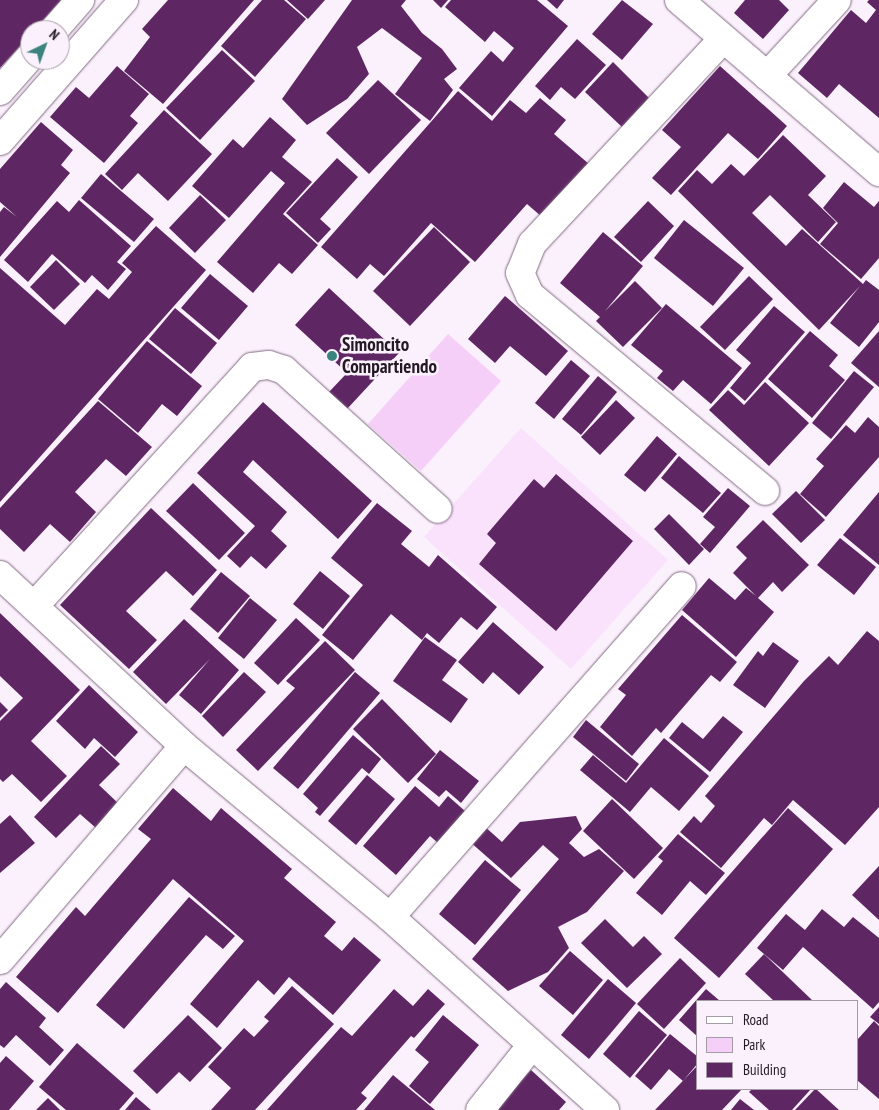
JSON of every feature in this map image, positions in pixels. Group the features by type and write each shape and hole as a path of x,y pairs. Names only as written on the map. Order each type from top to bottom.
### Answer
{"street":[{"path":"63,20 80,0"},
{"path":"0,141 124,0"},
{"path":"679,0 723,40 879,172"},
{"path":"767,76 837,0"},
{"path":"723,40 532,244 520,273 530,295 765,491"},
{"path":"0,91 20,68"},
{"path":"35,605 252,367 268,365 284,370 438,509"},
{"path":"0,575 35,605 184,746 390,917 531,1046 605,1110"},
{"path":"390,917 682,586"},
{"path":"0,960 184,746"},
{"path":"480,1110 531,1046"}],"shaded area":[{"path":"521,428 668,560 571,669 424,537"}],"green space":[{"path":"448,334 501,381 421,471 368,424"}],"building":[{"path":"0,0 61,0 43,20 20,20 20,46 0,68"},
{"path":"168,0 254,0 163,104 124,71 150,37 142,29"},
{"path":"262,0 284,0 306,19 255,77 221,46"},
{"path":"287,0 325,0 308,19"},
{"path":"352,0 406,0 401,6 422,33 442,49 457,69 444,79 453,90 430,121 395,94 422,58 382,28 357,47 369,74 347,99 307,125 282,99"},
{"path":"433,0 448,0 441,8"},
{"path":"451,0 537,0 568,26 492,116 459,88 491,51 503,62 514,48 494,31 485,42 445,7"},
{"path":"547,0 564,0 557,9"},
{"path":"622,0 653,24 622,60 592,34"},
{"path":"745,0 779,0 789,10 763,39 734,13"},
{"path":"869,0 879,0 879,118 839,84 827,98 798,73 851,10 866,23 876,10 867,2"},
{"path":"577,39 606,65 575,99 561,87 550,100 535,86"},
{"path":"222,50 255,81 200,140 166,108"},
{"path":"613,62 649,98 622,127 585,92"},
{"path":"117,66 149,94 130,116 138,123 104,163 50,117 76,87 89,98"},
{"path":"720,66 787,126 758,159 728,133 671,195 652,178 681,147 662,130"},
{"path":"378,80 421,120 369,174 326,133"},
{"path":"458,91 492,121 510,100 526,113 540,98 566,120 554,134 589,164 542,217 527,204 475,262 431,223 384,276 370,264 357,279 321,247"},
{"path":"164,110 212,154 168,201 138,173 122,190 105,174"},
{"path":"270,117 296,140 282,157 312,182 283,214 318,245 292,274 279,263 253,293 217,262 285,183 271,171 229,218 192,186 233,139 243,148"},
{"path":"41,122 73,150 61,165 70,173 0,257 0,212 4,207 17,217 0,202 0,169"},
{"path":"783,135 826,176 808,195 836,222 818,242 770,195 752,213 786,246 802,229 863,284 866,280 879,290 879,322 859,347 830,323 860,286 819,330 678,191 697,170 712,184 731,164 744,176"},
{"path":"337,158 358,177 320,219 331,229 318,243 286,213"},
{"path":"101,174 154,219 134,242 81,198"},
{"path":"844,182 874,207 879,201 879,258 861,279 820,244 838,223 823,208"},
{"path":"200,195 226,220 195,253 169,228"},
{"path":"79,200 131,246 117,262 126,269 108,290 92,275 85,283 52,254 28,282 4,260 57,201 69,212"},
{"path":"648,201 674,226 641,262 614,237"},
{"path":"684,220 744,268 713,306 654,258"},
{"path":"156,226 206,270 0,502 0,268 65,325 97,289 109,299 132,272 122,263"},
{"path":"434,227 470,262 410,326 373,291"},
{"path":"603,232 643,266 605,311 635,281 662,308 623,347 596,321 600,317 560,283"},
{"path":"56,260 80,284 54,310 30,287"},
{"path":"210,274 248,306 219,340 181,308"},
{"path":"749,276 773,299 725,350 700,327"},
{"path":"329,288 399,353 347,409 329,392 347,373 295,325"},
{"path":"505,296 568,351 546,376 510,346 495,363 468,339"},
{"path":"666,304 742,368 711,404 683,380 673,391 657,378 663,371 631,345"},
{"path":"774,306 805,332 745,401 730,388 751,363 736,350"},
{"path":"175,308 217,343 191,374 149,339"},
{"path":"810,331 838,355 829,366 845,380 812,418 768,379"},
{"path":"879,331 879,387 851,363"},
{"path":"147,341 202,386 177,416 162,404 138,433 98,399"},
{"path":"571,360 590,376 554,419 535,403"},
{"path":"854,371 874,387 831,439 812,423"},
{"path":"598,376 617,392 581,435 562,419"},
{"path":"765,382 809,423 769,466 709,410 728,390 744,405"},
{"path":"616,400 635,418 600,455 581,437"},
{"path":"98,401 152,447 126,476 106,459 75,492 96,512 70,542 50,524 24,552 0,529 0,508"},
{"path":"263,402 372,501 338,539 253,460 243,472 287,512 271,531 287,546 266,569 251,556 240,568 227,556 255,526 197,473"},
{"path":"868,417 879,427 879,457 826,517 800,494 824,466 816,459 846,425 855,433"},
{"path":"657,436 677,454 645,492 624,475"},
{"path":"679,456 721,493 703,513 661,478"},
{"path":"556,474 633,541 556,631 479,564 496,543 487,534 534,479 544,488"},
{"path":"193,483 245,533 219,560 166,511"},
{"path":"728,488 750,506 710,553 700,544 715,527 703,517"},
{"path":"796,491 825,520 801,543 772,514"},
{"path":"879,492 879,565 843,535"},
{"path":"377,503 412,531 401,544 429,567 438,555 497,607 477,630 461,617 439,643 427,633 422,640 391,614 353,660 322,635 363,585 331,558"},
{"path":"151,508 217,570 193,596 166,571 126,611 157,640 129,669 60,605"},
{"path":"669,514 704,549 689,565 654,529"},
{"path":"763,520 809,565 782,592 773,582 758,598 774,612 736,657 682,610 709,578 735,600 746,588 756,596 733,573 747,558 736,547"},
{"path":"840,538 876,567 854,595 817,565"},
{"path":"320,571 350,596 323,629 293,604"},
{"path":"221,572 250,596 218,633 190,609"},
{"path":"250,598 277,620 244,659 218,638"},
{"path":"0,613 80,690 31,741 67,776 41,802 12,774 3,782 0,779 0,721 23,698 0,676"},
{"path":"682,615 737,662 720,682 711,675 661,733 656,728 632,756 600,727 626,695 618,689"},
{"path":"296,618 320,640 278,685 254,663"},
{"path":"184,619 239,670 201,714 179,695 210,659 166,704 133,672"},
{"path":"493,622 544,667 519,695 493,672 483,684 458,662"},
{"path":"867,631 879,641 879,807 845,845 793,800 772,825 764,818 721,868 680,832 694,816 701,823 715,806 705,796 804,681 829,656 838,665"},
{"path":"425,637 457,660 442,680 468,699 451,723 393,681"},
{"path":"325,641 355,670 258,771 236,750 295,688 286,681"},
{"path":"773,642 799,661 765,708 733,685 758,651 763,656"},
{"path":"244,672 266,692 223,737 202,716"},
{"path":"355,672 380,693 298,789 273,768"},
{"path":"89,685 138,732 115,757 94,738 85,749 56,721"},
{"path":"382,699 436,754 408,783 353,729"},
{"path":"0,702 8,710 0,718"},
{"path":"723,716 743,732 710,772 669,738 682,722 703,739"},
{"path":"586,720 639,764 626,781 573,737"},
{"path":"353,735 381,759 369,774 362,768 320,816 315,812 318,808 303,794"},
{"path":"664,738 709,776 679,811 651,787 630,812 580,770 593,755 626,783"},
{"path":"101,746 120,764 99,785 119,804 96,828 80,814 56,838 34,817"},
{"path":"440,750 479,781 461,803 446,790 439,797 417,779"},
{"path":"367,775 395,799 356,845 328,821"},
{"path":"415,786 439,807 448,796 465,811 438,843 430,836 396,875 363,846"},
{"path":"173,788 211,821 221,808 292,869 284,878 336,922 324,936 342,951 354,937 381,960 333,1015 289,977 274,995 258,980 217,1028 190,1004 244,941 173,879 58,1013 16,977 76,907 85,916 151,839 138,829"},
{"path":"612,799 663,848 634,879 583,831"},
{"path":"788,808 833,849 719,978 674,938"},
{"path":"10,815 35,843 0,873 0,824"},
{"path":"576,816 582,829 569,843 584,857 599,849 624,871 587,912 558,927 569,948 548,972 508,991 472,959 559,859 543,845 511,878 469,841 483,825 502,842 520,822"},
{"path":"678,834 725,873 706,895 690,881 662,915 636,893 663,861 658,857"},
{"path":"485,860 521,890 475,945 439,914"},
{"path":"879,866 879,920 852,895"},
{"path":"189,897 235,936 223,949 206,935 124,1029 96,1005"},
{"path":"822,909 844,927 853,917 879,938 879,1002 873,1009 803,947 783,970 757,948 786,914 805,930"},
{"path":"605,919 633,947 644,936 662,954 627,988 581,943"},
{"path":"570,951 603,980 573,1015 539,986"},
{"path":"764,954 812,1000 773,1000 745,974"},
{"path":"680,958 706,983 664,1029 637,1004"},
{"path":"608,979 636,1003 589,1059 561,1035"},
{"path":"6,982 46,1018 39,1027 64,1050 50,1066 16,1035 4,1048 0,1045 0,989"},
{"path":"292,986 334,1024 255,1110 211,1110 231,1088 208,1067 244,1028 254,1037 269,1021 264,1017"},
{"path":"394,989 413,1006 428,989 445,1004 414,1038 411,1036 361,1093 367,1098 356,1110 267,1110 341,1027 352,1036"},
{"path":"706,989 719,1000 696,1000"},
{"path":"696,1000 696,1035 679,1020"},
{"path":"879,1007 879,1024 870,1017"},
{"path":"639,1011 667,1035 630,1078 603,1054"},
{"path":"188,1015 222,1048 190,1082 179,1072 157,1094 133,1071"},
{"path":"443,1015 479,1045 430,1104 409,1086 429,1062 415,1050"},
{"path":"874,1021 879,1026 879,1099 859,1082 859,1038"},
{"path":"670,1034 696,1055 696,1065 683,1081 669,1069 651,1090 635,1076"},
{"path":"77,1043 134,1093 119,1110 66,1110 39,1087"},
{"path":"6,1056 34,1081 9,1110 0,1110 0,1063"},
{"path":"696,1067 696,1090 741,1090 722,1110 655,1110"},
{"path":"531,1070 566,1102 559,1110 495,1110"},
{"path":"393,1075 435,1110 364,1110"},
{"path":"751,1090 810,1090 792,1110 769,1110 749,1092"},
{"path":"814,1090 817,1090 839,1110 795,1110"},
{"path":"136,1097 151,1110 125,1110"},
{"path":"48,1098 60,1110 36,1110"},
{"path":"740,1099 754,1110 731,1110"}],"place":[{"name":"Simoncito Compartiendo","path":"332,356"}]}
